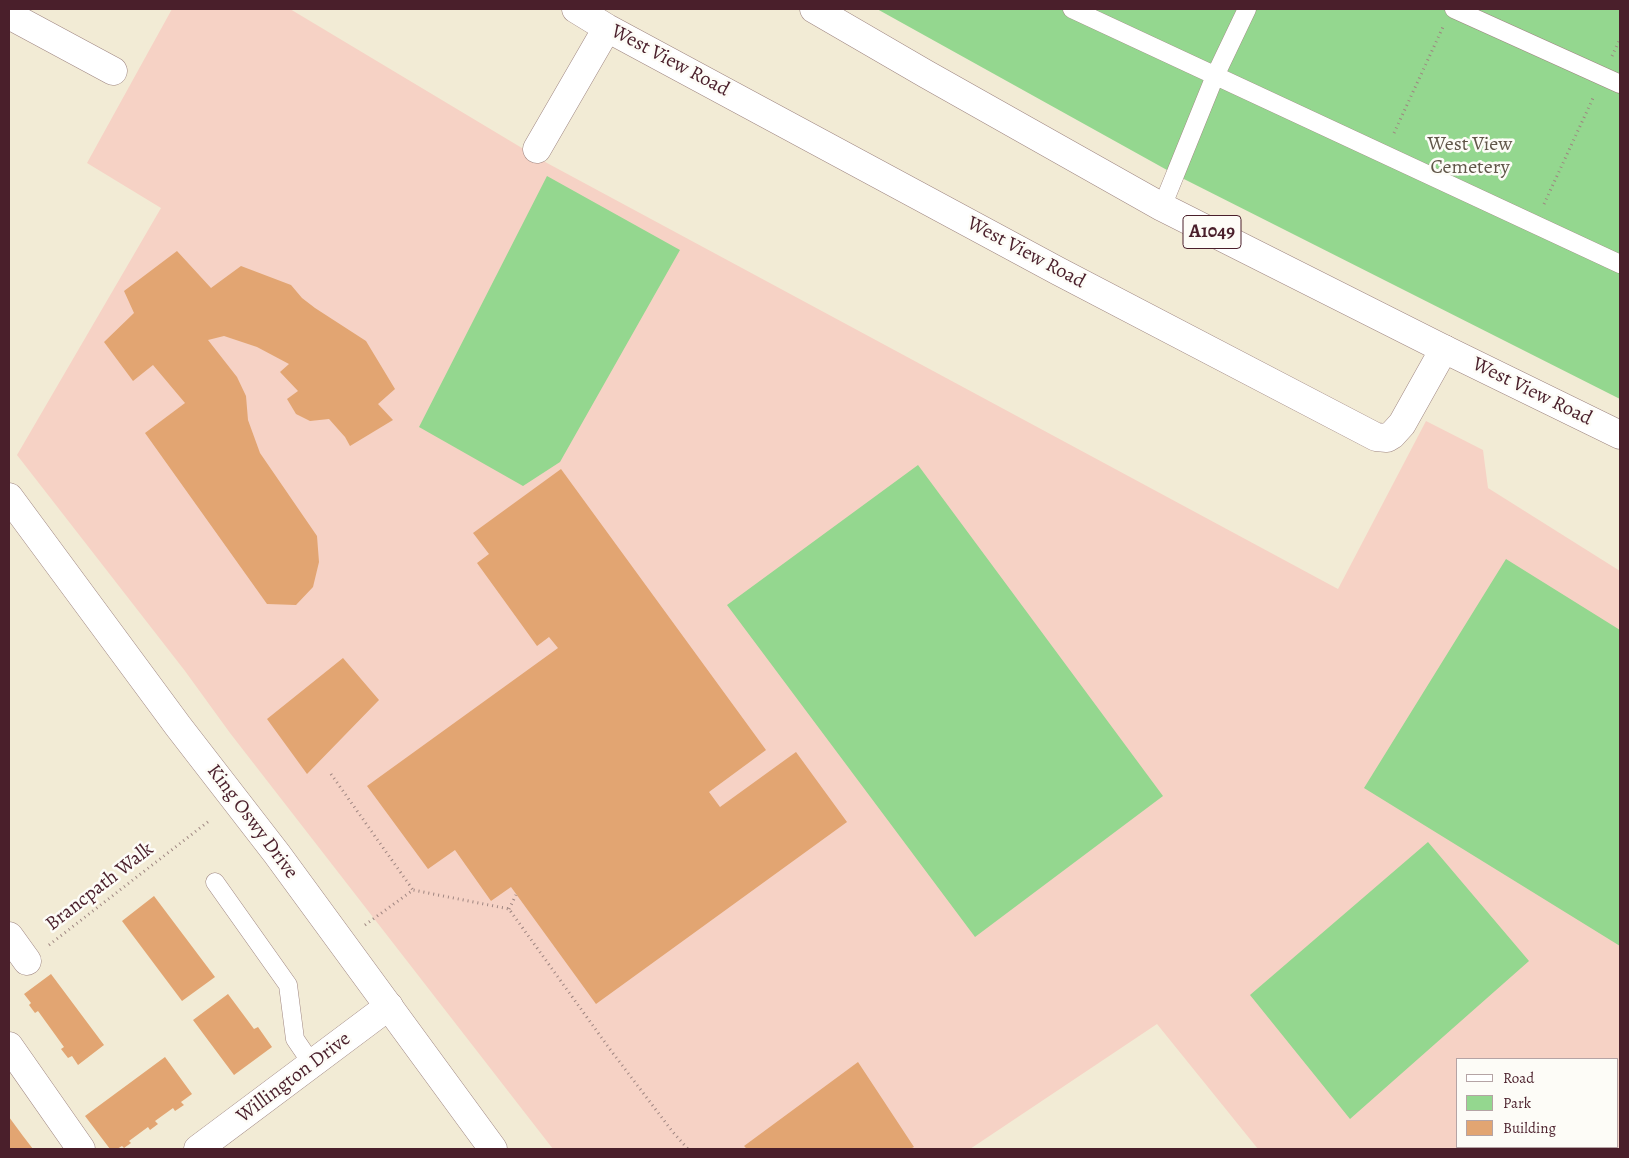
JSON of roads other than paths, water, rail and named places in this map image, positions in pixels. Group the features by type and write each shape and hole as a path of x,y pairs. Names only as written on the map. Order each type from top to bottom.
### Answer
{"street":[{"name":"West View Road","path":"576,9 607,28 1040,261 1376,437 1387,438 1402,424 1444,349"},
{"name":"West View Road","path":"814,9 1162,206 1444,349 1620,435"},
{"path":"9,15 113,70"},
{"path":"537,149 607,28"},
{"name":"King Oswy Drive","path":"9,497 178,726 277,854 493,1149"},
{"path":"9,936 27,961"},
{"name":"Willington Drive","path":"214,1144 312,1064 389,1006"},
{"path":"9,1046 81,1149"}],"lane":[{"path":"1072,9 1620,264"},
{"path":"1162,206 1215,76 1247,9"},
{"path":"1454,9 1620,84"},
{"path":"215,882 288,985 295,1039 312,1064"}],"park label":[{"name":"West View Cemetery","path":"1470,156"}]}
